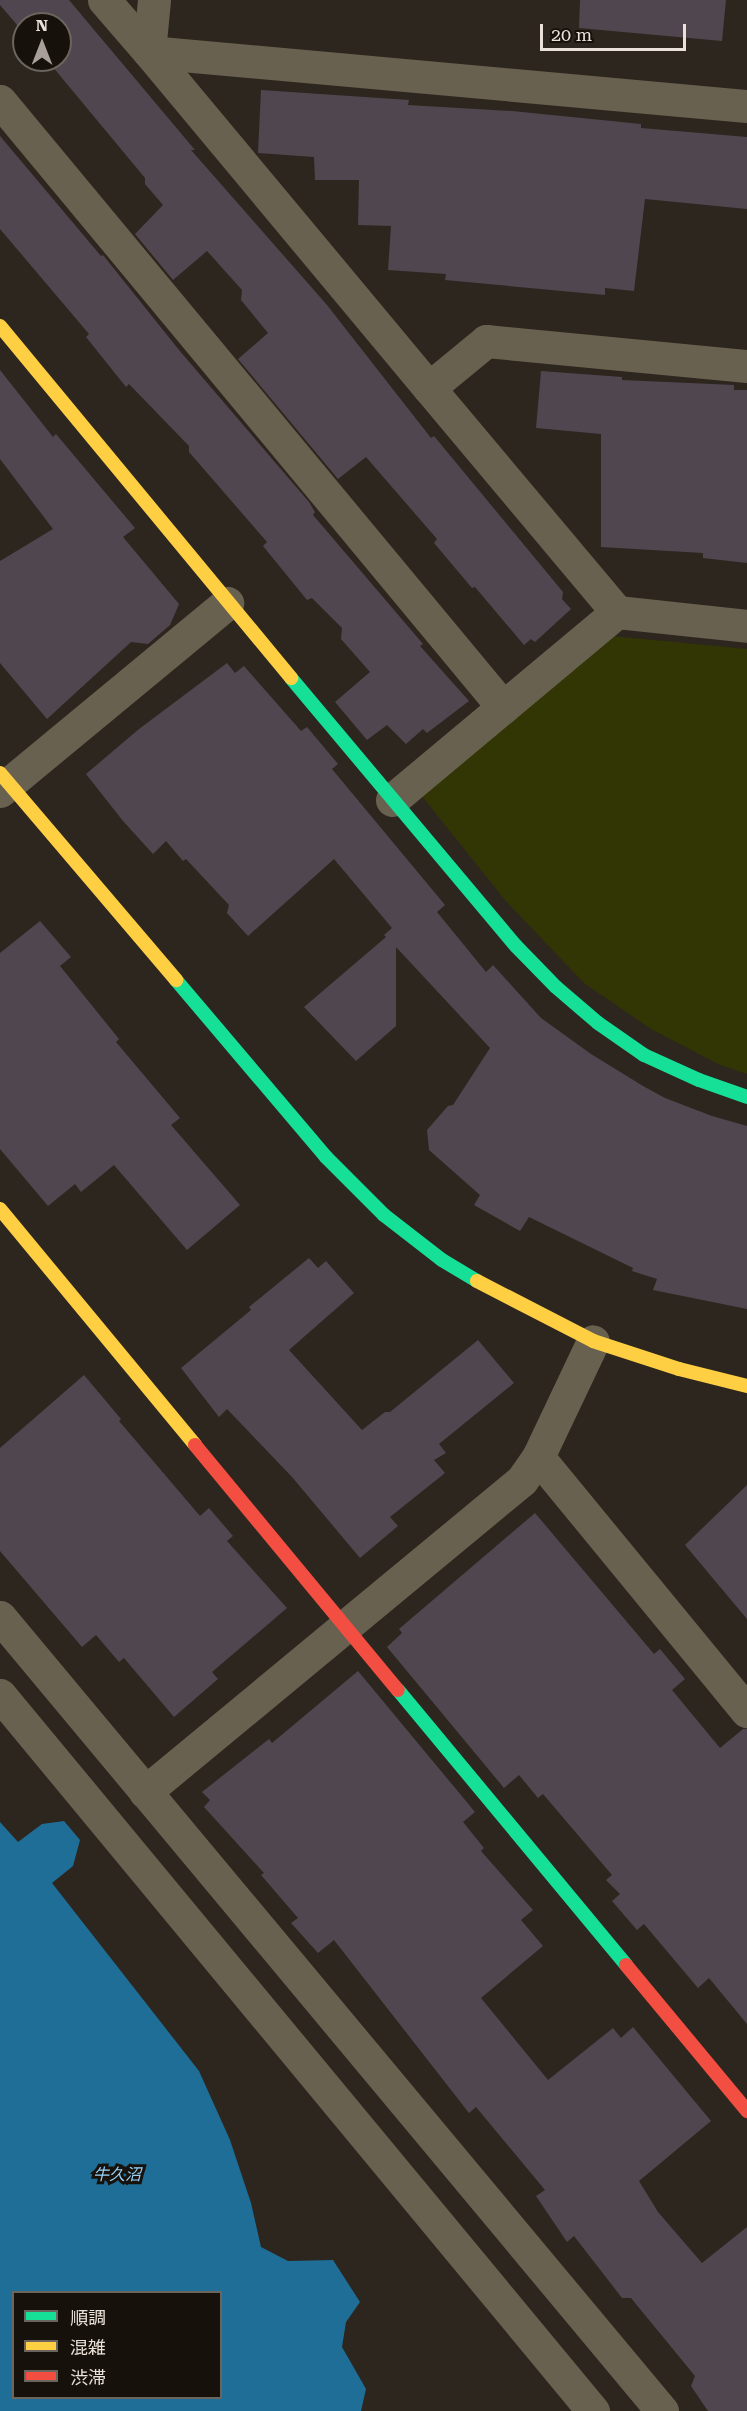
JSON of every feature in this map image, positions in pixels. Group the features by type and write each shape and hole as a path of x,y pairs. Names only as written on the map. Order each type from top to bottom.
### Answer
{"street":[{"path":"105,0 617,612 747,626"},
{"path":"149,52 154,0"},
{"path":"149,52 747,106"},
{"path":"0,101 503,707"},
{"path":"0,326 392,800 516,945 556,987 598,1023 644,1055 699,1080 747,1097"},
{"path":"429,388 486,341 747,366"},
{"path":"227,603 3,782 326,1157 384,1215 442,1260 512,1301 593,1341 679,1369 747,1386"},
{"path":"392,800 617,612"},
{"path":"0,1209 747,2111"},
{"path":"145,1792 522,1480 538,1457 579,1375 593,1341"},
{"path":"538,1457 747,1711"},
{"path":"0,1617 662,2411"},
{"path":"0,1695 592,2411"}],"green space":[{"path":"612,636 747,649 747,1074 718,1064 651,1029 584,983 505,900 421,795"}],"water":[{"name":"牛久沼","path":"64,1821 80,1840 73,1866 52,1883 199,2071 230,2140 251,2203 261,2247 288,2261 333,2260 360,2302 346,2322 342,2347 366,2389 361,2411 0,2411 0,1822 18,1842 42,1824"}],"building":[{"path":"0,0 69,0 195,150 191,150 327,305 431,438 434,436 563,592 562,599 571,609 535,642 531,639 524,645 434,543 437,539 366,457 338,479 238,359 268,333 241,300 242,290 207,251 173,280 135,234 163,205 145,184 145,178 57,72 72,72 72,12 12,12 12,19 0,5"},
{"path":"580,0 726,0 722,41 579,28"},
{"path":"261,90 409,100 408,105 512,111 641,124 641,128 747,137 747,209 645,199 634,291 605,288 605,295 445,280 446,274 388,270 391,226 358,225 359,180 315,180 314,157 258,153"},
{"path":"0,136 101,256 103,255 179,350 309,502 315,512 313,515 423,644 420,646 469,701 427,733 423,729 406,744 387,725 367,740 335,702 370,672 341,639 342,628 312,598 307,600 263,546 267,542 189,452 189,446 129,384 126,387 86,337 89,334 0,229"},
{"path":"0,370 53,437 56,434 135,528 123,537 179,604 170,625 148,644 131,642 47,719 0,663 0,561 53,529 0,459"},
{"path":"541,371 622,377 622,380 734,385 734,390 747,390 747,563 703,558 703,553 601,547 601,434 536,428"},
{"path":"227,663 235,673 244,666 301,731 307,727 338,764 332,769 445,905 437,912 486,972 493,965 541,1018 591,1054 643,1086 665,1098 712,1116 747,1126 747,1309 653,1290 657,1279 632,1271 633,1268 529,1217 520,1231 474,1205 480,1195 429,1150 427,1130 448,1106 453,1105 490,1048 396,947 396,1026 356,1061 304,1007 386,937 384,935 392,928 334,859 248,936 227,913 229,905 186,859 183,861 166,841 153,854 123,821 86,774 139,729"},
{"path":"40,921 71,957 60,966 119,1039 116,1042 180,1118 171,1125 240,1205 187,1250 114,1165 81,1192 75,1184 48,1206 0,1149 0,953"},
{"path":"309,1258 318,1268 326,1261 354,1293 289,1350 362,1430 385,1412 390,1412 478,1340 514,1383 439,1444 446,1453 434,1460 445,1473 390,1517 398,1526 360,1558 292,1477 227,1409 219,1417 181,1368 251,1310 249,1307"},
{"path":"84,1375 121,1419 119,1421 200,1516 209,1508 233,1536 227,1541 287,1608 212,1672 218,1679 174,1717 124,1658 119,1662 96,1635 82,1647 0,1551 0,1448"},
{"path":"747,1485 747,1619 685,1545"},
{"path":"535,1513 654,1654 660,1649 685,1679 672,1690 720,1748 743,1729 747,1729 747,2024 709,1978 698,1988 644,1924 637,1930 612,1901 620,1894 606,1880 612,1875 543,1794 538,1798 519,1775 504,1788 387,1647 402,1633 399,1629"},
{"path":"358,1671 475,1812 463,1822 484,1848 481,1851 533,1910 521,1920 543,1946 481,1998 548,2080 613,2028 621,2038 633,2027 711,2121 639,2181 658,2212 702,2263 747,2227 747,2411 708,2411 691,2386 695,2376 631,2298 622,2298 574,2236 567,2242 536,2196 545,2190 476,2107 469,2113 334,1940 318,1953 291,1923 298,1918 261,1875 264,1873 204,1807 210,1800 202,1792 269,1739 272,1743"}],"traffic: fast":[{"path":"291,678 516,946 556,987 598,1023 644,1055 699,1080 747,1097"},
{"path":"176,980 326,1157 384,1215 442,1260 477,1281"},
{"path":"398,1690 626,1965"}],"traffic: slow":[{"path":"0,326 291,678"},
{"path":"0,773 176,980"},
{"path":"0,1209 195,1445"},
{"path":"477,1281 593,1341 679,1369 747,1386"}],"traffic: jam":[{"path":"195,1445 398,1690"},
{"path":"626,1965 747,2111"}]}
